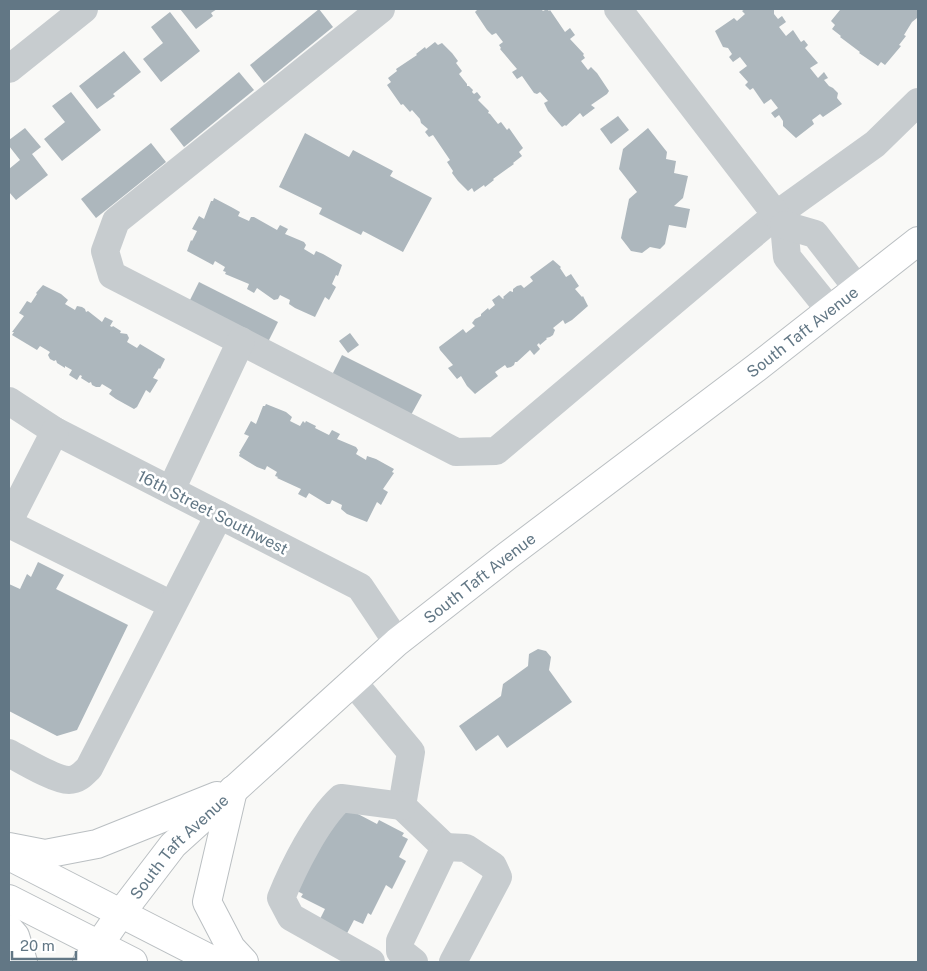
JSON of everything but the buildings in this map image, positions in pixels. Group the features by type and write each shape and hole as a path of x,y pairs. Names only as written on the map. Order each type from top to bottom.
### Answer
{"main road":[{"name":"South Taft Avenue","path":"92,954 173,845 397,642 918,242"},
{"path":"9,847 46,854 97,844 233,790"},
{"path":"233,790 207,902 231,948 244,962"},
{"path":"9,856 216,962"},
{"path":"9,899 92,954 133,962"},
{"path":"9,930 15,936 23,962"}],"street":[{"path":"9,69 84,9"},
{"path":"381,9 116,221 105,252 112,275 456,452 496,452 875,144 918,102"},
{"path":"618,9 780,220 787,257 829,309"},
{"path":"780,220 815,234 857,288"},
{"path":"171,490 241,342"},
{"name":"16th Street Southwest","path":"9,401 55,431 360,587 397,642"},
{"path":"55,431 9,522 172,606"},
{"path":"9,753 58,777 70,780 81,777 89,768 219,515"},
{"path":"353,682 411,752 391,804"},
{"path":"371,962 291,917 281,898 290,876 332,807 341,798 391,804 445,847 466,848 493,866 498,877 453,962"},
{"path":"414,962 400,951 400,941 445,847"}]}
